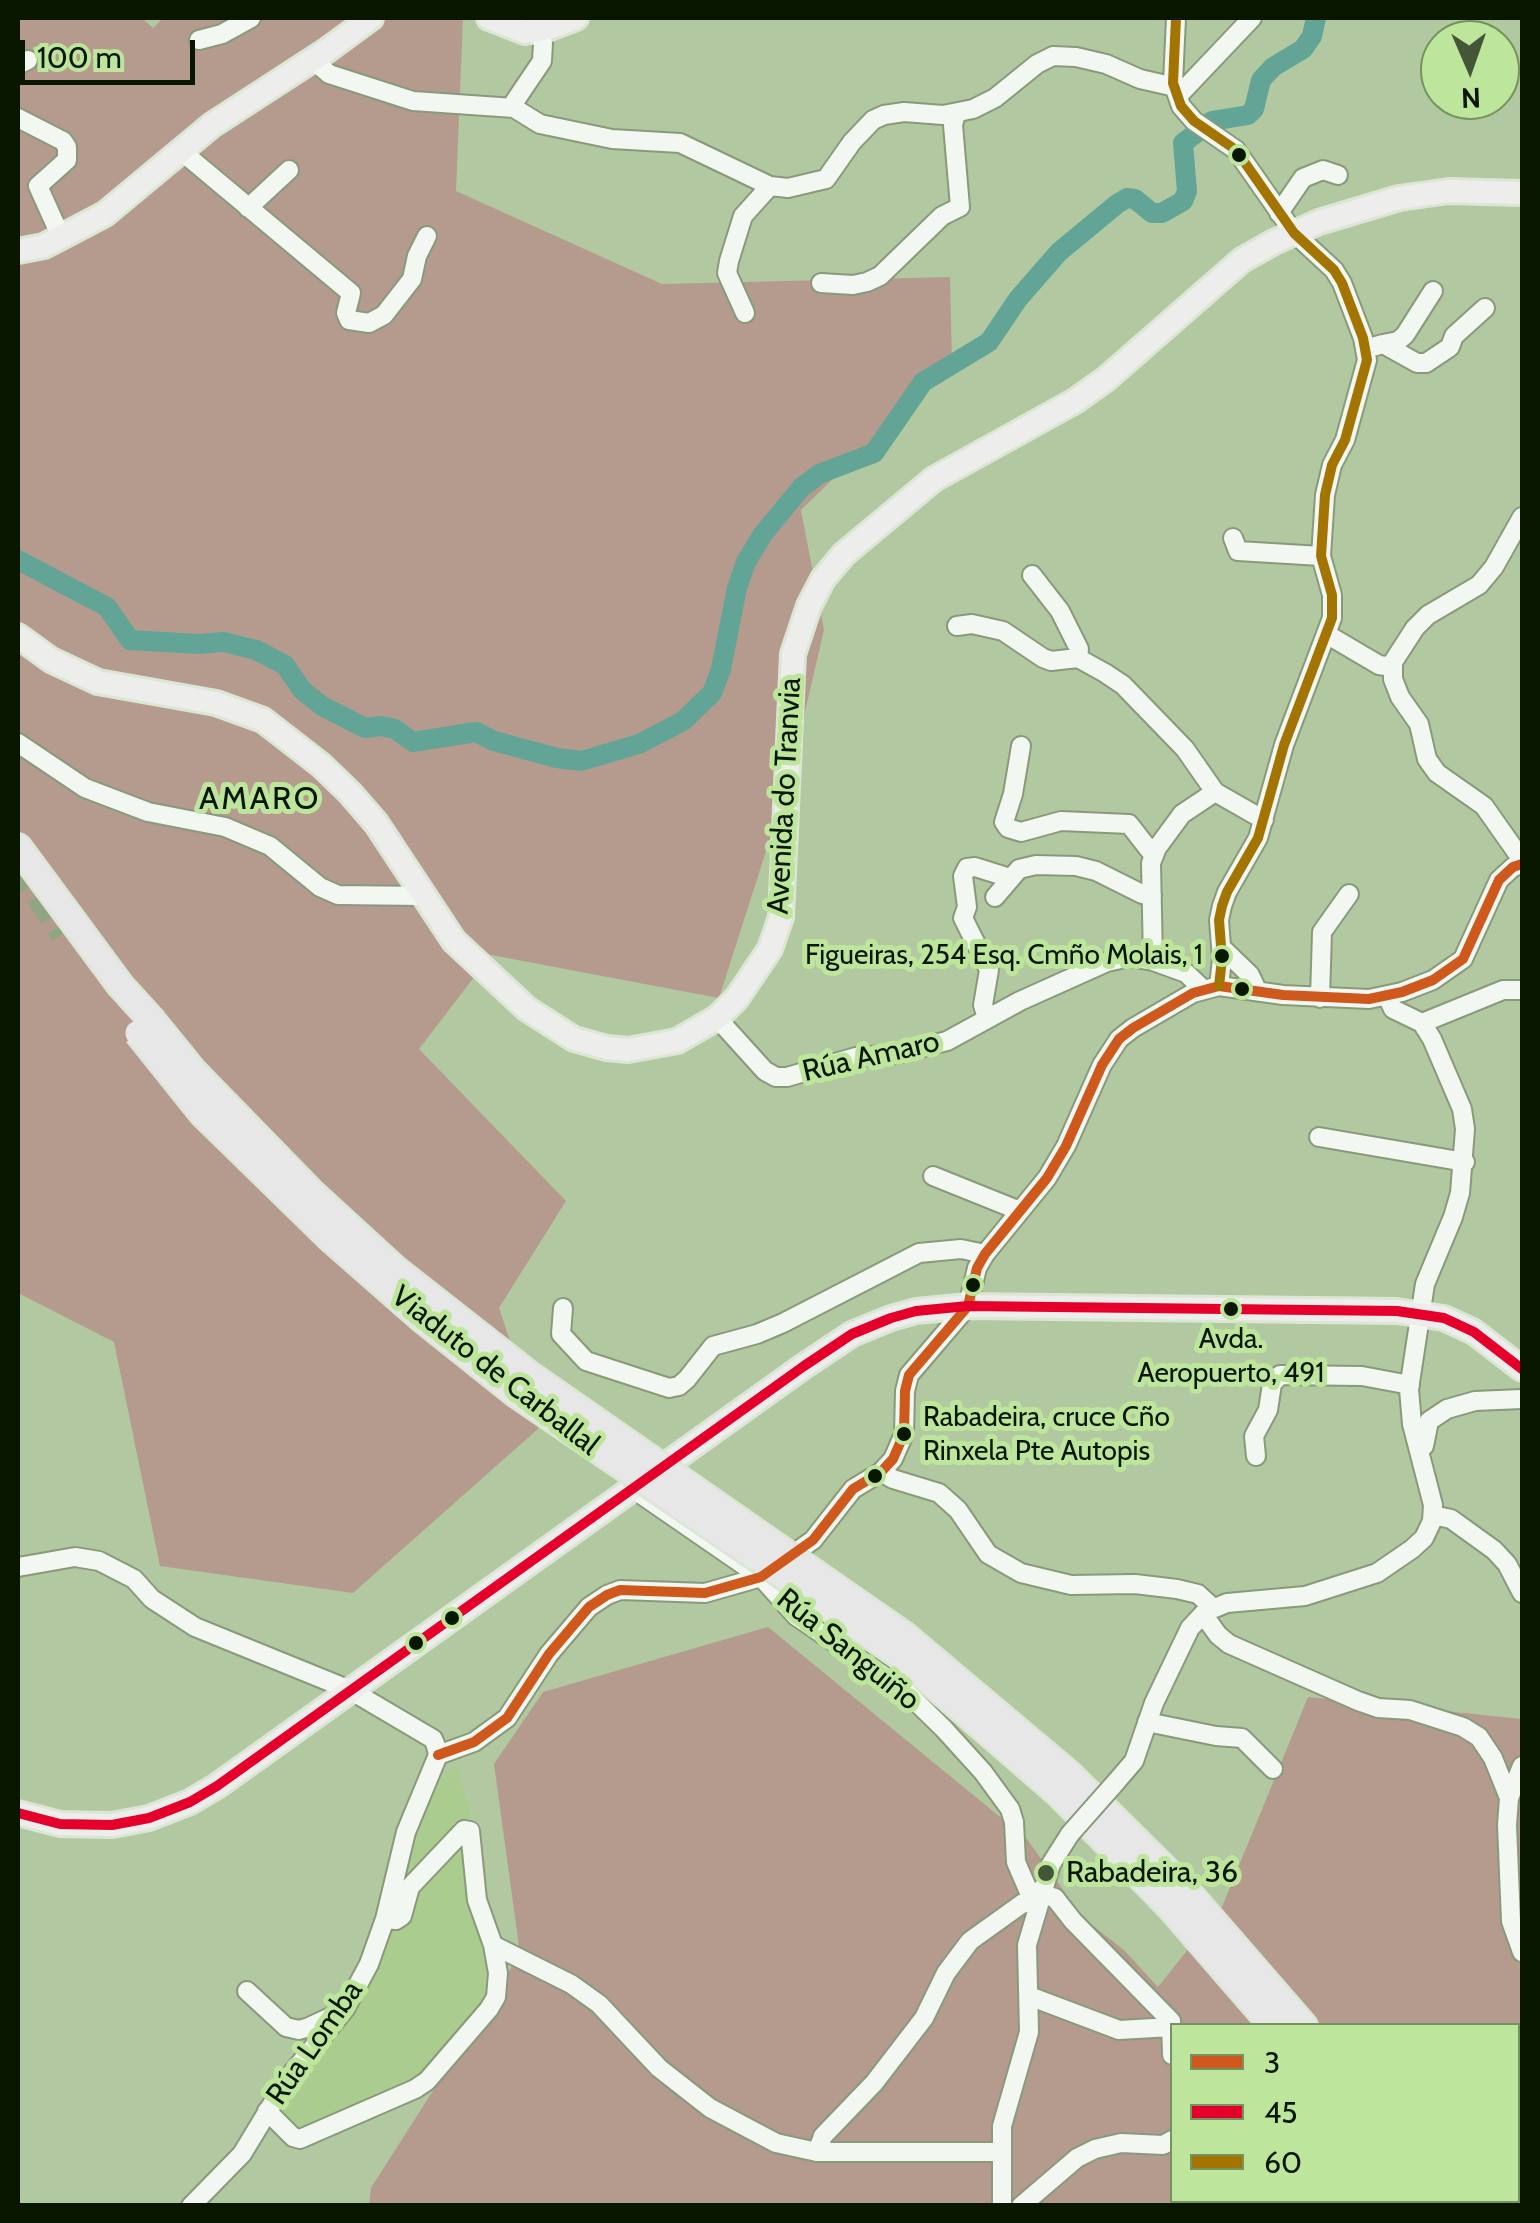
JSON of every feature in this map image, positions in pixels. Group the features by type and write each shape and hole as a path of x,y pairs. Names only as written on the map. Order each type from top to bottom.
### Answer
{"highway":[{"path":"18,847 144,1025"},
{"path":"63,934 144,1025"},
{"name":"Viaduto de Carballal","path":"144,1025 311,1192 395,1269 530,1375 902,1645"},
{"path":"902,1645 1059,1794 1170,1907 1270,2023"},
{"path":"902,1645 1070,1774 1186,1890 1301,2023"}],"main road":[{"path":"18,251 44,246 117,205 180,150 371,18"},
{"path":"488,18 538,32 576,18"},
{"name":"Avenida do Tranvia","path":"18,636 51,660 98,682 216,703 263,720 350,793 376,822 467,956 527,1009 574,1039 607,1048 648,1047 677,1041 717,1018 754,976 770,949 781,917 793,654 809,606 824,580 868,531 934,479 1076,401 1242,260 1294,233 1362,207 1399,198 1449,192 1522,193"},
{"path":"18,1813 60,1824 129,1823 170,1810 217,1786 852,1334 916,1311 968,1306 1419,1313 1444,1318 1474,1332 1522,1369"}],"street":[{"path":"199,40 222,34 251,18"},
{"path":"1176,18 1176,91 1194,121 1245,161 1294,233 1334,270 1374,346 1416,363 1426,363 1450,348 1454,336 1485,308"},
{"path":"1176,91 1252,18"},
{"path":"514,108 542,61 543,43 538,32"},
{"path":"313,60 329,74 413,101 514,108 540,124 612,139 680,143 770,186 803,187 826,179 873,120 904,112 956,114 994,98 1036,64 1053,56 1106,64 1176,91"},
{"path":"820,283 853,284 880,276 942,216 960,207 956,114"},
{"path":"18,118 63,141 67,148 67,160 38,186 61,237"},
{"path":"180,150 351,293 346,313 349,320 369,323 384,314 412,279 427,236"},
{"path":"248,208 289,170"},
{"path":"1279,213 1303,178 1323,170 1338,174"},
{"path":"745,314 727,273 729,261 743,216 770,186"},
{"path":"1374,346 1398,341 1405,335 1433,290"},
{"path":"18,1567 75,1558 98,1561 134,1579 152,1598 194,1627 350,1690 433,1739 437,1750 474,1742 507,1718 549,1654 589,1607 607,1595 620,1590 705,1592 761,1577 813,1540 853,1489 881,1472 893,1459 904,1434 905,1391 910,1375 968,1306 977,1268 1056,1162 1102,1065 1120,1039 1133,1028 1211,987 1221,948 1219,920 1227,892 1258,838 1284,745 1328,635 1332,595 1321,556 1325,495 1332,466 1345,440 1354,397 1374,346"},
{"path":"1215,792 1182,814 1154,856 1154,961 1211,987 1320,998 1387,996 1434,980 1463,959 1500,880 1522,862 1484,806 1437,774 1427,759 1419,724 1393,679 1393,662 1428,616 1478,584 1494,566 1522,517"},
{"path":"1233,538 1238,551 1321,556"},
{"path":"1032,575 1060,611 1079,649 1078,658"},
{"path":"958,626 972,624 1003,631 1052,661 1078,658 1122,685 1185,749 1215,792 1264,820"},
{"path":"1328,635 1379,666 1393,668"},
{"path":"18,743 85,788 148,812 225,827 270,846 320,886 338,894 424,896"},
{"path":"1021,746 1004,822 1008,828 1021,832 1061,820 1128,824 1154,856"},
{"path":"994,897 1019,869 1036,865 1096,871 1142,894 1152,895"},
{"path":"988,1018 983,1004 989,970 963,918 967,908 963,876 967,868 975,867 1010,878"},
{"path":"1320,998 1322,932 1349,894"},
{"path":"1221,948 1250,976 1257,990"},
{"name":"Rúa Amaro","path":"717,1018 765,1072 776,1077 856,1058 926,1048 1107,962 1130,957 1154,961"},
{"path":"1422,1023 1503,990 1522,990"},
{"path":"1002,2206 1001,2152 1006,2104 1028,2041 1027,1946 1041,1899 1056,1853 1134,1760 1190,1628 1207,1610 1321,1592 1377,1573 1424,1538 1433,1515 1410,1408 1410,1385 1425,1284 1454,1218 1465,1162 1462,1109 1422,1023 1393,1009 1387,996"},
{"path":"1319,1137 1465,1162"},
{"path":"933,1176 1020,1212"},
{"path":"563,1308 561,1334 586,1361 669,1388 687,1379 713,1346 783,1323 918,1253 961,1249 985,1254"},
{"path":"1256,1456 1254,1436 1268,1410 1272,1384 1280,1374 1362,1376 1410,1385"},
{"path":"1421,1456 1426,1427 1433,1417 1462,1404 1522,1399"},
{"path":"881,1472 893,1480 939,1494 958,1510 988,1554 1022,1573 1071,1585 1136,1584 1198,1594 1218,1635 1229,1644 1358,1701 1378,1708 1410,1710 1463,1727 1478,1737 1493,1758 1509,1798 1511,1921 1522,1952"},
{"name":"Rúa Sanguiño","path":"633,1489 761,1577 810,1627 902,1689 983,1772 1010,1809 1020,1877 1028,1890 1041,1899 1055,1898 1171,2023"},
{"path":"1433,1515 1451,1519 1508,1564 1522,1593"},
{"path":"1412,1549 1428,1545 1446,1532 1464,1528"},
{"path":"1147,1722 1242,1738 1273,1769"},
{"name":"Rúa Lomba","path":"191,2206 242,2154 288,2078 344,2010 369,1964 385,1919 406,1832 437,1750"},
{"path":"1509,1798 1522,1766"},
{"path":"268,2111 300,2139 427,2081 489,2010 496,1996 498,1973 477,1900 470,1832 464,1830 410,1887 402,1916 385,1919"},
{"path":"817,2152 822,2136 874,2083 924,2018 946,1973 970,1941 1023,1903 1041,1899"},
{"path":"493,1946 571,1984 600,2004 659,2068 710,2108 776,2143 817,2152 1001,2152"},
{"path":"247,1990 286,2027 299,2030 344,2010"},
{"path":"1029,1996 1119,2030 1170,2027"},
{"path":"1022,2206 1077,2158 1095,2149 1120,2143 1170,2144"}],"shaded area":[{"path":"18,18 142,18 153,28 163,18 463,18 456,191 662,284 950,277 952,363 801,510 824,630 790,776 719,998 491,955 419,1049 566,1201 499,1308 539,1428 353,1593 160,1566 114,1342 18,1293"},
{"path":"768,1627 1027,1839 1083,1918 1124,1950 1158,1987 1222,1907 1308,1697 1522,1719 1522,2205 369,2206 371,2188 520,1954 494,1764 543,1692"},
{"path":"457,1765 472,1819 459,1832 470,1859 488,1950 492,1993 433,2068 375,2101 299,2131 287,2120 281,2106 368,1984 392,1933 417,1816 433,1786"}],"waterway":[{"path":"18,560 107,607 130,640 224,642 256,650 285,665 302,690 322,706 365,728 395,729 413,742 476,732 494,741 581,761 639,744 683,721 712,693 746,562 763,534 801,488 819,474 874,453 923,382 989,342 1018,299 1059,252 1117,204 1127,198 1135,199 1152,213 1162,213 1183,201 1187,191 1183,143 1212,121 1248,115 1254,109 1261,80 1273,67 1303,49 1312,36 1316,18"}],"tunnel":[{"path":"18,865 63,934"}],"transit line":[{"name":"60","path":"1176,18 1173,83 1181,106 1194,121 1236,150 1294,233 1334,270 1363,338 1367,360 1325,495 1321,556 1332,595 1332,618 1284,745 1258,838 1222,906 1219,986"},
{"name":"3","path":"438,1755 474,1742 507,1718 549,1654 589,1607 607,1595 620,1590 705,1593 761,1577 813,1540 853,1489 881,1472 893,1459 904,1434 909,1375 968,1306 977,1268 1047,1178 1066,1146 1102,1065 1119,1039 1193,993 1219,986 1283,995 1369,999 1433,980 1463,959 1499,880 1522,864"},
{"name":"45","path":"18,1813 60,1824 112,1825 149,1818 190,1802 804,1366 852,1334 891,1318 916,1311 968,1306 1397,1311 1444,1318 1474,1332 1522,1369"}],"place":[{"name":"Figueiras, 254 Esq. Cmño Molais, 1","path":"1222,956"},
{"name":"Avda. Aeropuerto, 491","path":"1231,1309"},
{"name":"Rabadeira, cruce Cño Rinxela Pte Autopis","path":"904,1434"},
{"name":"Rabadeira, 36","path":"1046,1873"}],"district":[{"name":"AMARO","path":"260,800"}]}
